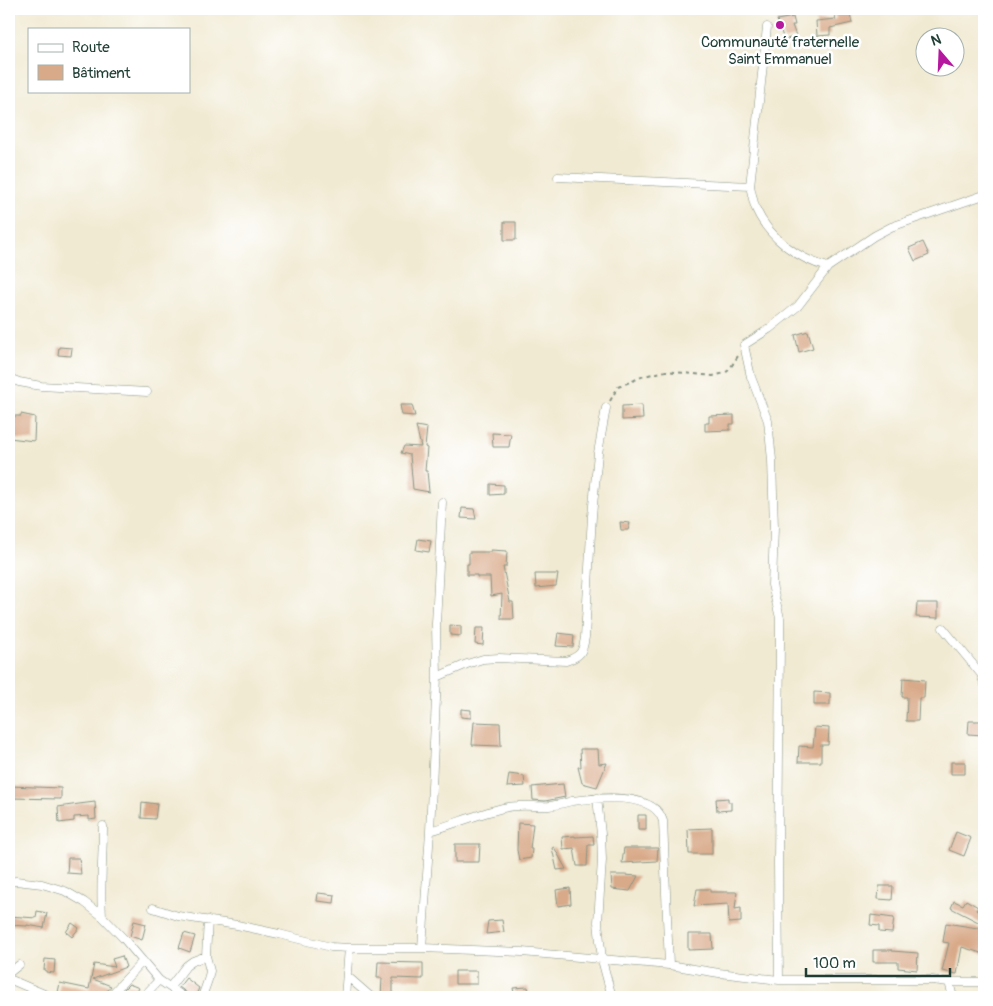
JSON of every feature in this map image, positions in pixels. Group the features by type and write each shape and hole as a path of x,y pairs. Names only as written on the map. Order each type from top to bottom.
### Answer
{"street":[{"path":"766,27 750,186 756,209 767,229 791,251 814,263 828,267"},
{"path":"558,177 750,186"},
{"path":"779,980 780,618 772,585 774,528 772,460 768,421 752,377 744,345 769,329 798,306 828,267 874,236 891,227 984,195"},
{"path":"9,378 19,382 42,386 147,392"},
{"path":"437,677 466,664 483,659 566,661 576,657 583,650 592,516 606,408"},
{"path":"422,948 430,831 437,677 436,624 442,502"},
{"path":"943,628 981,674 984,683"},
{"path":"430,831 509,807 551,806 597,798 633,800 657,810 661,814 663,821 669,965"},
{"path":"597,798 601,834 601,882 598,922 602,960 612,997"},
{"path":"102,916 104,826"},
{"path":"9,882 16,880 42,884 65,891 84,902 102,916 124,939 158,980 184,997"},
{"path":"153,908 178,916 237,925 331,947 522,952 669,965 779,980 984,982"},
{"path":"202,997 210,971 206,956 208,920"},
{"path":"345,997 349,948"},
{"path":"170,988 186,966 206,956"},
{"path":"109,997 143,961"},
{"path":"9,973 19,965"},
{"path":"347,976 371,997"},
{"path":"9,979 52,997"},
{"path":"143,997 158,980"},
{"path":"949,982 953,997"}],"path":[{"path":"606,408 618,387 644,376 666,371 714,376 725,373 729,370 744,345"}],"building":[{"path":"833,9 849,9 852,23 830,28 830,35 817,36 816,21 836,19"},
{"path":"793,17 795,25 792,25 796,36 784,40 777,20"},
{"path":"504,222 516,222 516,240 504,240"},
{"path":"923,242 929,255 915,261 909,248"},
{"path":"808,331 813,348 799,352 795,335"},
{"path":"59,347 72,348 71,356 58,355"},
{"path":"400,405 412,405 415,416 402,415"},
{"path":"642,405 643,419 622,420 622,406"},
{"path":"21,414 35,417 34,441 9,438 9,416 21,416"},
{"path":"734,415 734,424 730,424 730,430 705,431 705,423 709,423 709,416"},
{"path":"416,426 427,428 425,471 427,471 429,492 413,489 410,455 401,453 404,446 421,447"},
{"path":"492,433 511,434 509,447 493,447"},
{"path":"490,484 504,485 504,494 490,495"},
{"path":"462,508 474,509 476,519 461,518"},
{"path":"620,522 630,523 628,530 621,530"},
{"path":"418,539 431,541 429,552 416,550"},
{"path":"491,550 507,551 506,567 503,567 510,602 513,602 514,619 501,619 502,594 491,596 490,577 467,575 469,552 491,552"},
{"path":"535,574 558,574 556,586 536,588"},
{"path":"917,603 938,603 938,618 916,617"},
{"path":"450,625 461,626 461,636 450,635"},
{"path":"476,628 484,628 483,645 475,644"},
{"path":"558,633 574,635 573,647 556,646"},
{"path":"903,678 925,680 924,698 919,698 918,721 906,721 907,697 902,697"},
{"path":"814,692 830,693 830,705 814,705"},
{"path":"461,709 471,710 471,718 461,717"},
{"path":"969,721 983,721 983,735 968,734"},
{"path":"474,722 500,723 501,746 472,745"},
{"path":"815,727 829,728 828,745 821,745 821,762 798,762 799,746 813,747"},
{"path":"580,749 598,749 599,764 607,763 597,787 582,783 578,767 581,767"},
{"path":"951,762 965,762 965,774 951,774"},
{"path":"509,774 524,776 525,786 507,787"},
{"path":"563,784 565,797 545,801 533,800 532,787"},
{"path":"9,786 61,788 61,799 9,798"},
{"path":"728,798 728,802 731,802 731,810 717,811 716,799"},
{"path":"95,802 96,819 89,820 89,816 74,817 74,821 59,823 58,807"},
{"path":"142,802 157,804 155,819 141,818"},
{"path":"638,815 646,815 646,830 638,830"},
{"path":"518,823 533,824 530,849 532,849 531,858 519,860 517,850"},
{"path":"712,828 712,854 689,854 688,829"},
{"path":"956,832 971,838 964,856 949,850"},
{"path":"593,836 594,845 588,845 587,866 577,866 574,848 563,849 562,837"},
{"path":"455,844 480,844 479,862 455,862"},
{"path":"554,847 566,869 557,870 552,848"},
{"path":"624,848 658,848 657,861 622,863"},
{"path":"68,858 79,858 81,874 67,873"},
{"path":"611,875 638,876 630,891 612,889"},
{"path":"879,886 893,886 892,900 878,899"},
{"path":"570,888 571,904 558,906 556,890"},
{"path":"697,889 710,889 710,892 737,892 735,909 741,908 741,922 729,923 728,904 694,906"},
{"path":"318,893 335,895 334,903 317,901"},
{"path":"966,900 978,907 976,910 984,915 984,925 951,908 954,901 963,905"},
{"path":"37,911 47,913 44,928 27,925 9,925 9,916 36,918"},
{"path":"871,915 894,918 892,933 879,932 879,926 870,925"},
{"path":"502,920 504,932 486,934 488,921"},
{"path":"134,921 146,924 142,940 130,936"},
{"path":"72,923 79,928 72,937 66,932"},
{"path":"946,923 984,929 984,954 962,947 957,974 942,971 949,943 943,942"},
{"path":"184,933 195,936 190,952 179,948"},
{"path":"688,934 712,934 713,949 688,950"},
{"path":"873,950 918,953 917,970 898,968 898,962 873,962"},
{"path":"122,956 126,967 93,979 111,986 104,995 97,992 96,997 57,997 60,983 89,989 94,964 115,967 112,959"},
{"path":"45,959 55,960 54,973 44,970"},
{"path":"378,962 423,963 423,979 393,978 393,997 381,997 382,978 377,978"},
{"path":"455,971 477,971 477,984 455,984"},
{"path":"186,978 199,988 195,997 192,997 179,987"},
{"path":"129,984 139,988 134,997 122,991"},
{"path":"528,987 530,997 515,997 513,988"}],"place":[{"name":"Communauté fraternelle Saint Emmanuel","path":"780,25"}]}
